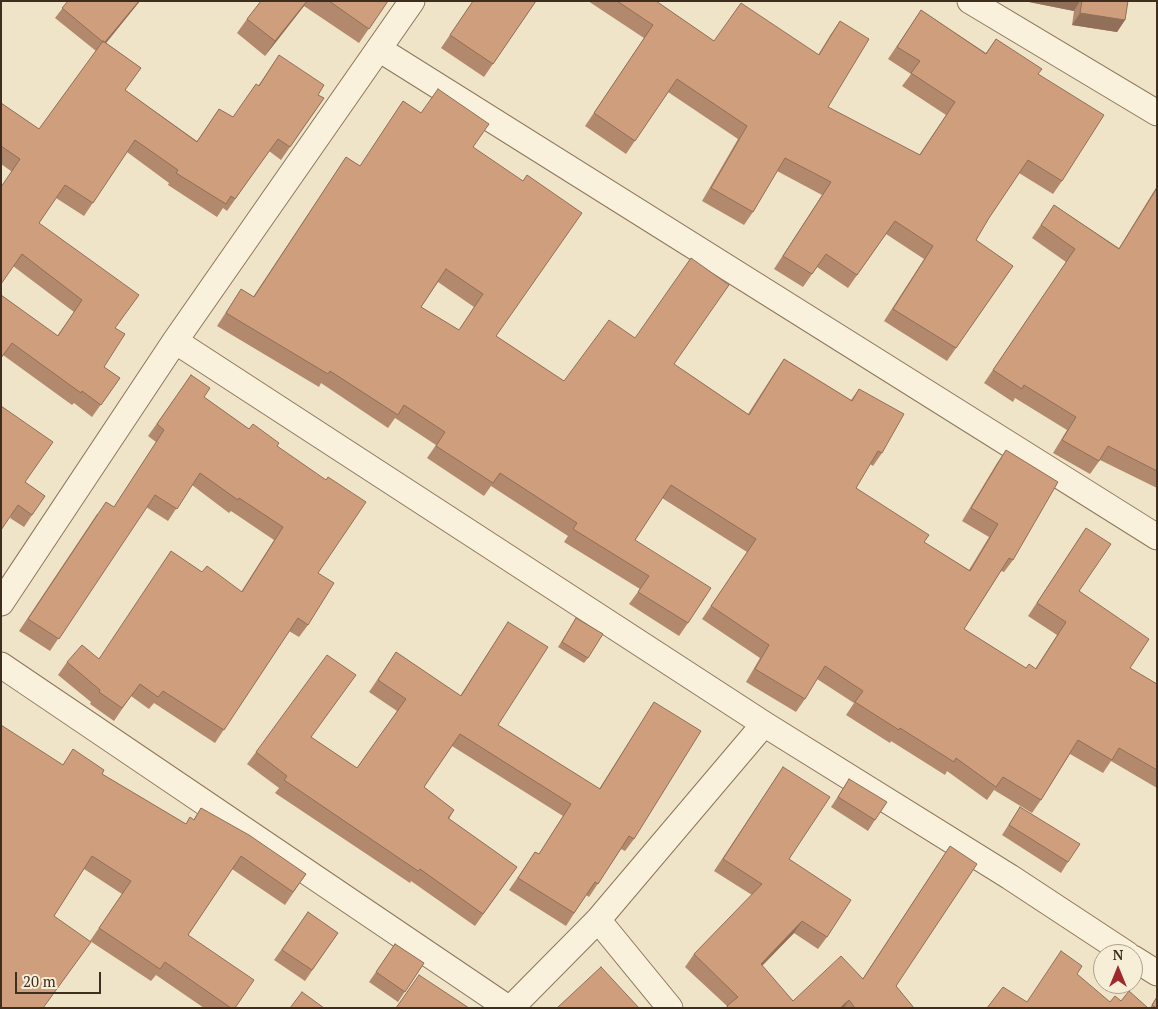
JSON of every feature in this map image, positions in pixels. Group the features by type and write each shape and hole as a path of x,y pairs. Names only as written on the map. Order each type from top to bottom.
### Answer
{"street":[{"path":"1,603 175,341 412,1"},
{"path":"970,1 1157,113"},
{"path":"379,49 1157,537"},
{"path":"175,341 764,724 1010,877 1112,944"},
{"path":"1,665 509,1008 598,920 764,724"},
{"path":"598,920 670,1008"},
{"path":"1143,964 1157,973"}],"building":[{"path":"68,1 139,1 105,42 103,42 62,8"},
{"path":"261,1 307,1 275,41 247,19"},
{"path":"329,1 388,1 369,29"},
{"path":"473,1 536,1 493,64 450,35"},
{"path":"617,1 656,1 714,41 741,3 819,55 840,21 869,39 828,107 920,155 955,102 911,73 920,61 897,47 921,10 986,54 996,39 1042,69 1038,74 1104,115 1062,181 1028,160 989,218 976,240 1013,266 956,348 893,309 933,246 895,221 857,275 826,254 812,274 783,256 831,182 785,158 753,212 711,188 747,126 677,79 635,141 594,113 653,25"},
{"path":"1082,1 1128,1 1125,20 1080,13"},
{"path":"103,41 141,68 125,90 197,142 219,109 233,117 256,84 259,86 279,55 324,85 318,95 324,98 290,147 278,139 235,199 231,196 226,204 176,173 178,170 135,140 93,203 65,185 39,223 139,295 115,328 125,334 104,367 120,378 101,405 82,391 81,393 12,343 1,358 1,295 58,336 82,300 22,254 1,284 1,187 20,159 1,146 1,103 39,129"},
{"path":"438,89 489,124 473,147 523,181 527,175 582,213 496,336 564,381 609,320 635,338 691,258 729,285 674,364 749,415 784,359 852,401 859,389 904,414 882,453 878,451 856,488 929,535 924,542 970,571 998,524 971,508 1006,450 1058,482 1013,560 1009,558 964,629 1026,668 1029,664 1036,669 1066,622 1037,603 1086,528 1111,544 1079,591 1149,639 1130,668 1157,684 1157,770 1119,748 1112,760 1078,740 1041,800 1003,777 996,787 956,758 954,762 900,728 899,730 855,702 863,691 825,666 805,699 755,669 769,645 711,606 756,539 671,485 635,540 711,588 688,623 638,592 649,576 573,529 577,523 500,473 493,483 436,446 445,432 404,405 398,415 330,371 328,374 226,313 241,289 254,297 346,157 360,166 403,101 421,113","holes":["446,269 483,294 459,330 421,307"]},
{"path":"1157,188 1157,471 1108,446 1099,461 1062,440 1076,417 1024,385 1022,389 993,370 1075,249 1041,225 1054,205 1119,249"},
{"path":"191,375 210,388 204,397 249,429 253,424 279,443 277,446 326,480 328,477 366,502 318,573 334,583 308,625 298,618 224,730 163,691 158,697 140,684 122,708 99,692 100,690 67,662 82,645 99,659 171,551 202,572 207,566 242,592 283,527 239,498 238,500 200,473 177,509 155,495 59,639 28,619 106,502 114,507 164,430 157,424"},
{"path":"1,406 53,442 25,482 45,496 32,515 18,505 1,530"},
{"path":"576,618 603,634 588,658 562,642"},
{"path":"508,622 548,647 498,725 600,789 654,702 701,731 634,839 629,836 598,884 595,882 574,913 518,878 535,852 539,854 571,804 460,734 424,787 454,810 448,818 517,867 483,914 420,869 418,871 284,780 287,776 256,752 327,655 356,675 311,737 357,768 406,699 378,680 396,652 461,696"},
{"path":"1,725 63,765 73,749 104,770 102,774 186,824 190,817 194,820 201,808 249,835 306,874 293,892 241,856 188,935 254,980 235,1008 231,1008 165,962 160,969 99,928 131,881 92,856 54,916 91,942 43,1008 1,1008"},
{"path":"783,767 830,797 789,859 851,900 827,937 802,921 761,964 793,1001 841,956 863,979 950,846 977,864 896,986 914,1008 855,1008 849,1000 840,1008 729,1008 727,1006 738,997 694,954 762,884 723,859"},
{"path":"849,779 887,802 875,820 838,797"},
{"path":"1020,807 1080,844 1068,862 1009,825"},
{"path":"308,912 338,933 312,970 282,950"},
{"path":"395,944 424,963 405,992 376,972"},
{"path":"1061,951 1082,966 1077,974 1093,988 1093,994 1101,994 1110,1002 1115,996 1121,1001 1127,994 1132,994 1148,1008 987,1008 1003,987 1027,1002"},
{"path":"601,967 639,1008 557,1008"},
{"path":"419,975 469,1008 396,1008"},
{"path":"302,992 324,1008 290,1008"},
{"path":"1157,997 1157,1008 1156,1008 1152,1005"}]}
